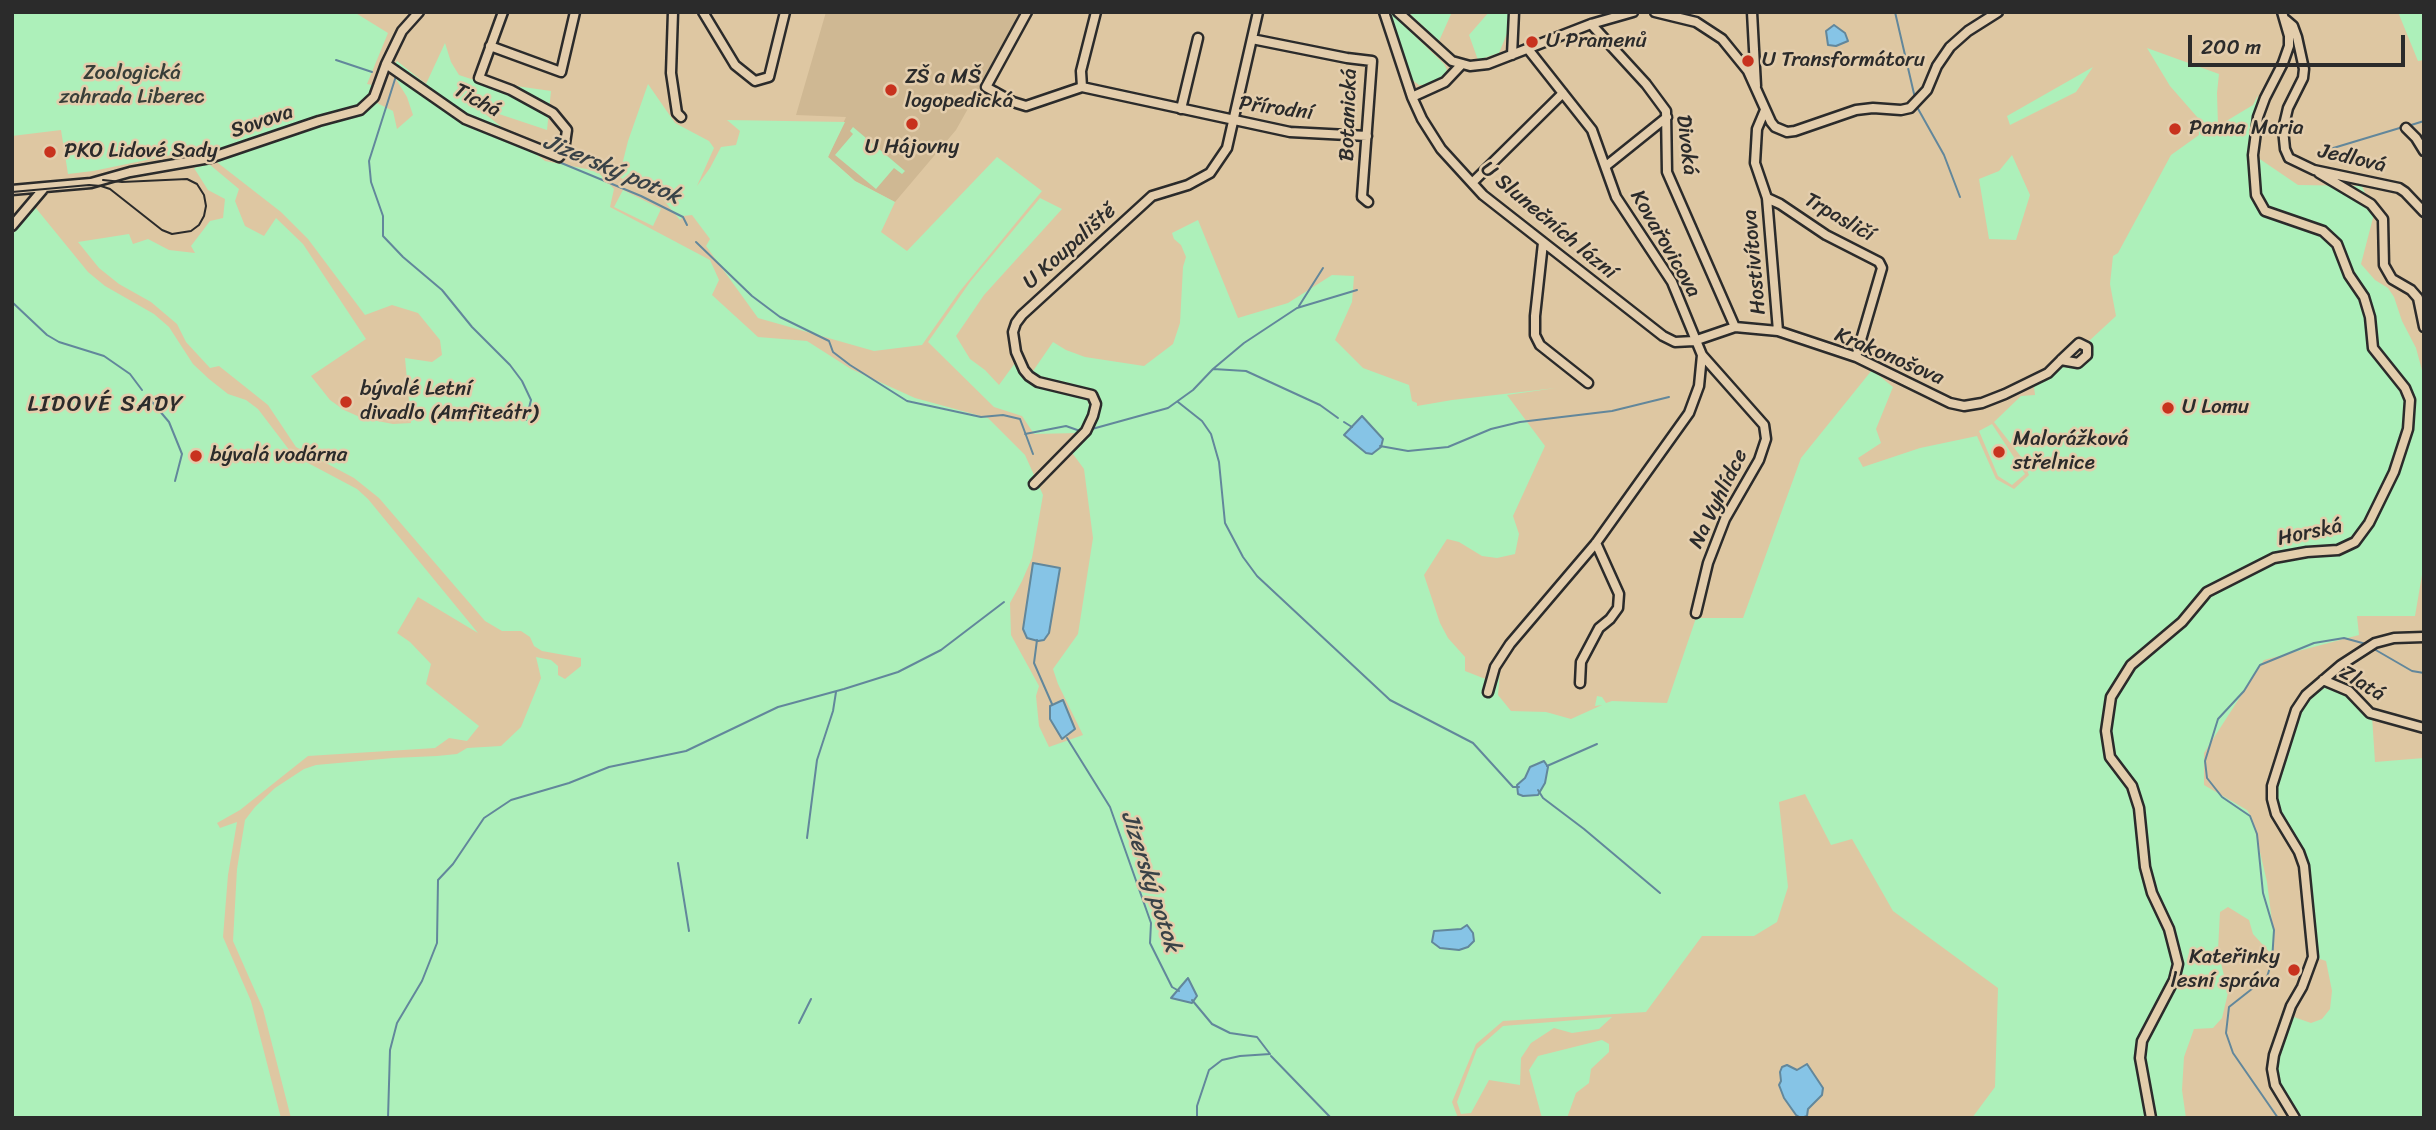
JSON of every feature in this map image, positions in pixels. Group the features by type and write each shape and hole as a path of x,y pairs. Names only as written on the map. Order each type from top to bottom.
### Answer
{"street":[{"name":"Sovova","path":"44,188 91,183 130,172 210,158 360,110 374,97 402,31 419,12"},
{"path":"503,12 490,46 561,72 575,12"},
{"path":"673,12 671,73 677,113 681,117"},
{"path":"702,12 735,65 755,80 769,77 785,12"},
{"path":"1027,12 986,87 1026,106 1082,87 1081,71 1096,12"},
{"name":"U Koupaliště","path":"1035,482 1088,428 1096,404 1092,395 1038,382 1024,370 1016,352 1013,332 1016,323 1152,196 1188,185 1210,173 1227,148 1258,12"},
{"name":"U Slunečních lázní","path":"1384,12 1422,119 1441,149 1472,184 1663,336 1675,342 1694,341"},
{"path":"1398,12 1437,50 1452,61 1470,66 1488,64 1591,24 1633,12"},
{"path":"1512,55 1514,12"},
{"path":"1655,12 1684,18 1709,29 1722,39 1740,58 1775,127 1791,132 1856,110 1910,108 1927,90 1937,66 1950,47 1968,31 1998,12"},
{"path":"1751,14 1756,86"},
{"name":"Jedlová","path":"2283,15 2293,26 2304,63 2302,78 2288,108 2283,129 2289,158 2314,170 2399,188 2424,212"},
{"name":"Horská","path":"2151,1118 2140,1058 2142,1041 2174,980 2178,964 2169,929 2152,893 2145,867 2139,808 2132,786 2110,757 2106,731 2111,697 2131,666 2176,629 2207,592 2274,558 2307,551 2338,550 2355,542 2369,523 2394,472 2408,429 2410,400 2405,388 2374,348 2364,297 2349,275 2337,244 2323,232 2265,211 2256,195 2253,155 2258,117 2288,49 2289,36 2283,15"},
{"name":"Divoká","path":"1591,24 1646,83 1666,111 1667,172 1735,327"},
{"path":"1181,109 1198,38"},
{"name":"Botanická","path":"1252,39 1372,61 1362,197 1368,202"},
{"name":"Tichá","path":"386,64 465,119 559,157 564,150 567,130 553,113 511,90 479,78 490,46"},
{"path":"1740,58 1755,46"},
{"name":"Kovařovicova","path":"1528,49 1592,130 1621,206 1672,282 1694,341"},
{"path":"1412,97 1445,82 1462,64"},
{"name":"Přírodní","path":"1082,87 1290,132 1367,136"},
{"path":"1472,184 1563,93"},
{"name":"Hostivítova","path":"1765,110 1757,129 1755,163 1767,198 1778,331"},
{"path":"1606,166 1667,117"},
{"path":"2406,128 2424,151"},
{"path":"2314,170 2371,204 2384,219 2384,265 2392,279 2411,290 2418,298 2424,327"},
{"path":"12,190 44,188"},
{"path":"12,226 44,188"},
{"name":"Trpasličí","path":"1767,198 1826,235 1879,262 1881,268 1856,357"},
{"path":"1543,243 1535,335 1540,345 1588,383"},
{"name":"Krakonošova","path":"1694,341 1735,327 1778,331 1856,357 1950,403 1964,406 1983,403 2005,394 2048,373 2061,360"},
{"name":"Na Vyhlídce","path":"1694,341 1702,355 1754,410 1764,425 1766,439 1759,460 1725,519 1708,563 1696,613"},
{"path":"1488,692 1495,667 1510,644 1596,543 1689,413 1699,386 1702,355"},
{"path":"1580,683 1581,662 1599,628 1610,620 1618,608 1619,594 1596,543"},
{"path":"2295,1118 2275,1085 2272,1069 2274,1055 2291,1006 2302,988 2313,957 2304,866 2299,852 2276,814 2272,786 2296,710 2306,695 2357,653 2375,643 2394,638 2424,637"},
{"name":"Zlatá","path":"2323,680 2349,691 2370,713 2424,728"}],"shaded area":[{"name":"ZŠ a MŠ logopedická","path":"826,12 1022,12 956,130 895,202 855,181 828,157 846,117 796,115"}],"green space":[{"name":"Zoologická zahrada Liberec","path":"12,12 354,12 388,33 367,84 372,85 377,103 393,111 397,129 413,115 407,97 391,71 397,61 426,84 445,43 451,62 459,75 474,80 551,91 547,130 475,106 545,161 597,171 614,189 610,207 710,260 719,280 712,295 758,337 807,341 851,369 915,398 988,418 1025,455 1043,495 1032,558 1010,603 1011,635 1039,686 1036,696 1039,726 1049,747 1083,735 1053,669 1078,634 1093,538 1084,469 1070,450 1089,434 1097,417 1099,399 1092,389 1031,374 1053,342 1085,357 1144,366 1173,344 1180,323 1186,257 1172,233 1198,220 1238,318 1288,303 1332,275 1354,276 1352,302 1335,340 1363,368 1409,385 1412,401 1417,403 1417,406 1556,388 1507,395 1545,446 1513,516 1519,534 1515,554 1497,558 1482,556 1459,542 1447,539 1424,575 1440,623 1448,638 1465,657 1465,671 1488,680 1493,671 1500,671 1498,695 1511,711 1546,712 1571,719 1602,705 1595,706 1597,696 1602,697 1606,703 1667,703 1696,618 1743,618 1801,458 1872,370 1893,387 1876,429 1881,443 1858,458 1863,467 1920,448 1977,436 1996,479 2014,489 2029,475 2022,458 1994,422 2021,396 2035,395 2034,387 2060,367 2081,364 2093,353 2089,341 2116,316 2110,284 2113,256 2118,253 2171,155 2199,135 2198,118 2170,86 2147,48 2219,74 2218,126 2253,105 2258,95 2248,151 2298,185 2362,186 2374,214 2361,264 2375,280 2388,288 2394,297 2402,321 2416,348 2423,374 2424,563 2415,616 2357,616 2359,635 2264,660 2204,753 2204,785 2247,810 2252,818 2267,882 2274,937 2273,956 2253,934 2249,920 2228,907 2220,912 2218,950 2228,993 2222,1018 2213,1028 2194,1029 2184,1057 2182,1090 2186,1118 1972,1118 1995,1087 1998,988 1893,911 1852,839 1831,845 1805,794 1779,802 1788,887 1777,922 1754,936 1702,936 1646,1012 1503,1021 1476,1044 1452,1102 1458,1118 291,1118 263,1009 233,941 237,869 245,820 275,788 304,769 316,765 457,754 467,748 501,746 521,727 541,678 536,657 551,660 558,666 558,675 565,679 581,666 581,658 542,651 521,631 502,631 485,621 379,498 354,478 296,447 268,405 219,366 210,368 186,342 177,324 151,302 119,284 99,268 78,242 129,234 133,244 148,239 169,250 195,253 191,246 210,221 223,218 225,199 208,190 194,168 209,164 239,189 235,201 245,226 264,236 276,218 303,244 366,339 311,376 330,400 362,418 393,424 411,423 405,358 432,362 442,355 440,340 418,313 392,305 365,315 308,239 281,212 200,149 68,174 61,130 12,136"},
{"path":"1408,12 1452,12 1439,41"},
{"path":"1489,12 1509,12 1508,31 1499,53 1478,60 1469,35"},
{"path":"2398,12 2424,12 2424,60 2418,61"},
{"path":"1389,14 1444,64 1447,70 1442,78 1431,85 1419,85 1411,79"},
{"path":"2093,67 2076,92 2010,125 2007,116"},
{"path":"648,84 675,123 709,141 714,148 697,186 721,147 736,145 740,131 727,120 845,122 828,157 855,181 895,202 881,232 907,251 997,157 1042,191 960,291 922,345 874,351 758,318 706,246 710,239 692,215 683,216 680,220 662,198 619,177 628,141"},
{"path":"853,127 905,171 902,174 894,168 876,189 835,155 853,134 850,131"},
{"path":"2012,155 2030,195 2016,240 1989,239 1979,179 1999,171"},
{"path":"623,190 661,209 653,226 614,207"},
{"path":"1040,198 1062,209 984,295 956,336 970,359 999,385 1015,363 1022,375 1036,386 1088,400 1090,412 1087,423 1078,433 1034,434 1022,416 994,407 928,342 970,282"},
{"path":"35,207 88,272 105,286 154,314 169,327 193,364 228,394 246,400 258,409 293,455 357,489 368,499 478,633 418,597 397,633 410,642 431,664 426,684 479,726 467,741 449,738 435,748 308,756 240,810 217,823 220,828 237,822 228,875 223,937 251,1001 281,1118 12,1118 12,235"},
{"name":"Malorážková střelnice","path":"1992,424 2025,474 2012,485 1998,476 1979,431"},
{"path":"2320,686 2336,687 2348,693 2372,716 2375,762 2424,758 2424,1118 2300,1118 2279,1083 2277,1056 2291,1016 2311,1023 2322,1019 2330,1009 2332,991 2326,961 2317,958 2307,865 2280,813 2276,798 2276,787 2299,711 2308,697"},
{"path":"1612,1017 1599,1029 1572,1033 1554,1028 1531,1043 1521,1058 1520,1085 1489,1080 1471,1113 1461,1114 1457,1102 1477,1049 1503,1026"},
{"path":"1602,1040 1609,1044 1609,1052 1591,1069 1589,1083 1576,1093 1567,1118 1542,1118 1529,1070 1538,1056"}],"water":[{"path":"1834,25 1845,33 1848,41 1836,46 1828,45 1826,31"},
{"path":"1362,416 1383,439 1381,447 1372,454 1366,453 1344,435"},
{"path":"1033,563 1060,568 1049,633 1044,640 1038,641 1027,638 1023,629"},
{"path":"1063,700 1075,729 1062,739 1050,719 1050,706"},
{"path":"1544,761 1548,767 1545,783 1538,795 1518,794 1517,785 1525,778 1530,767"},
{"path":"1467,925 1473,933 1474,941 1468,947 1459,950 1440,948 1432,942 1434,931 1461,929"},
{"path":"1188,978 1197,996 1192,1003 1171,998"},
{"path":"1807,1064 1823,1088 1822,1095 1808,1109 1807,1116 1801,1118 1784,1098 1779,1085 1780,1072 1782,1067 1787,1065 1797,1070"}],"waterway":[{"path":"1895,12 1915,98"},
{"name":"Jizerský potok","path":"336,60 372,72"},
{"path":"463,123 396,76 369,161 371,182 383,216 383,236 442,290 472,327 510,365 531,400 526,420"},
{"path":"1917,107 1944,155 1960,197"},
{"path":"2408,126 2424,121"},
{"path":"2330,149 2403,127"},
{"name":"Jizerský potok","path":"501,138 641,196 683,217 687,225"},
{"name":"Jizerský potok","path":"696,242 752,296 780,317 829,341 833,352 907,401 981,417 1003,415 1020,419 1033,454"},
{"path":"1299,306 1323,268"},
{"path":"1213,369 1244,343 1297,308 1357,290"},
{"path":"12,302 47,335 59,342 104,356 130,374 142,390"},
{"path":"1092,429 1168,408 1193,390 1213,369 1246,371 1320,405 1338,418"},
{"path":"147,396 169,422 182,454 175,481"},
{"path":"1380,446 1408,451 1448,447 1491,429 1520,422 1612,411 1669,397"},
{"path":"1178,402 1202,421 1211,434 1219,462 1225,523 1243,557 1257,576 1390,700 1473,743 1513,787 1519,787"},
{"path":"1344,422 1352,427"},
{"path":"1025,434 1066,426 1080,431"},
{"path":"388,1118 390,1050 397,1023 422,981 437,943 438,880 453,864 484,818 511,800 569,783 609,767 686,751 778,707 898,672 941,650 1004,602"},
{"path":"2278,1118 2233,1053 2226,1033 2229,1007 2267,977 2272,961 2274,930 2263,893 2257,834 2250,816 2222,797 2207,778 2205,761 2218,719 2244,691 2260,665 2314,643 2344,638 2366,644"},
{"name":"Jizerský potok","path":"1037,640 1034,663 1052,704"},
{"path":"2374,649 2412,671 2424,673"},
{"path":"807,838 817,760 833,711 836,692"},
{"name":"Jizerský potok","path":"1067,738 1110,807 1151,923 1150,943 1172,987 1179,991"},
{"path":"1547,766 1597,744"},
{"path":"1538,790 1543,798 1660,893"},
{"path":"678,863 689,931"},
{"path":"799,1023 811,999"},
{"name":"Jizerský potok","path":"1192,1000 1212,1024 1230,1033 1257,1037 1270,1054 1222,1060 1209,1070 1197,1106 1197,1118"},
{"path":"1271,1056 1331,1118"}],"tram line":[{"path":"12,192 101,186 110,189 162,230 172,234 191,231 199,225 204,216 204,195 197,184 187,179 122,182 103,180"}],"place":[{"name":"U Pramenů","path":"1532,42"},
{"name":"U Transformátoru","path":"1748,61"},
{"name":"ZŠ a MŠ logopedická","path":"891,90"},
{"name":"U Hájovny","path":"912,124"},
{"name":"Panna Maria","path":"2175,129"},
{"name":"PKO Lidové Sady","path":"50,152"},
{"name":"bývalé Letní divadlo (Amfiteátr)","path":"346,402"},
{"name":"U Lomu","path":"2168,408"},
{"name":"Malorážková střelnice","path":"1999,452"},
{"name":"bývalá vodárna","path":"196,456"},
{"name":"Kateřinky lesní správa","path":"2294,970"}],"district":[{"name":"LIDOVÉ SADY","path":"106,405"}]}
